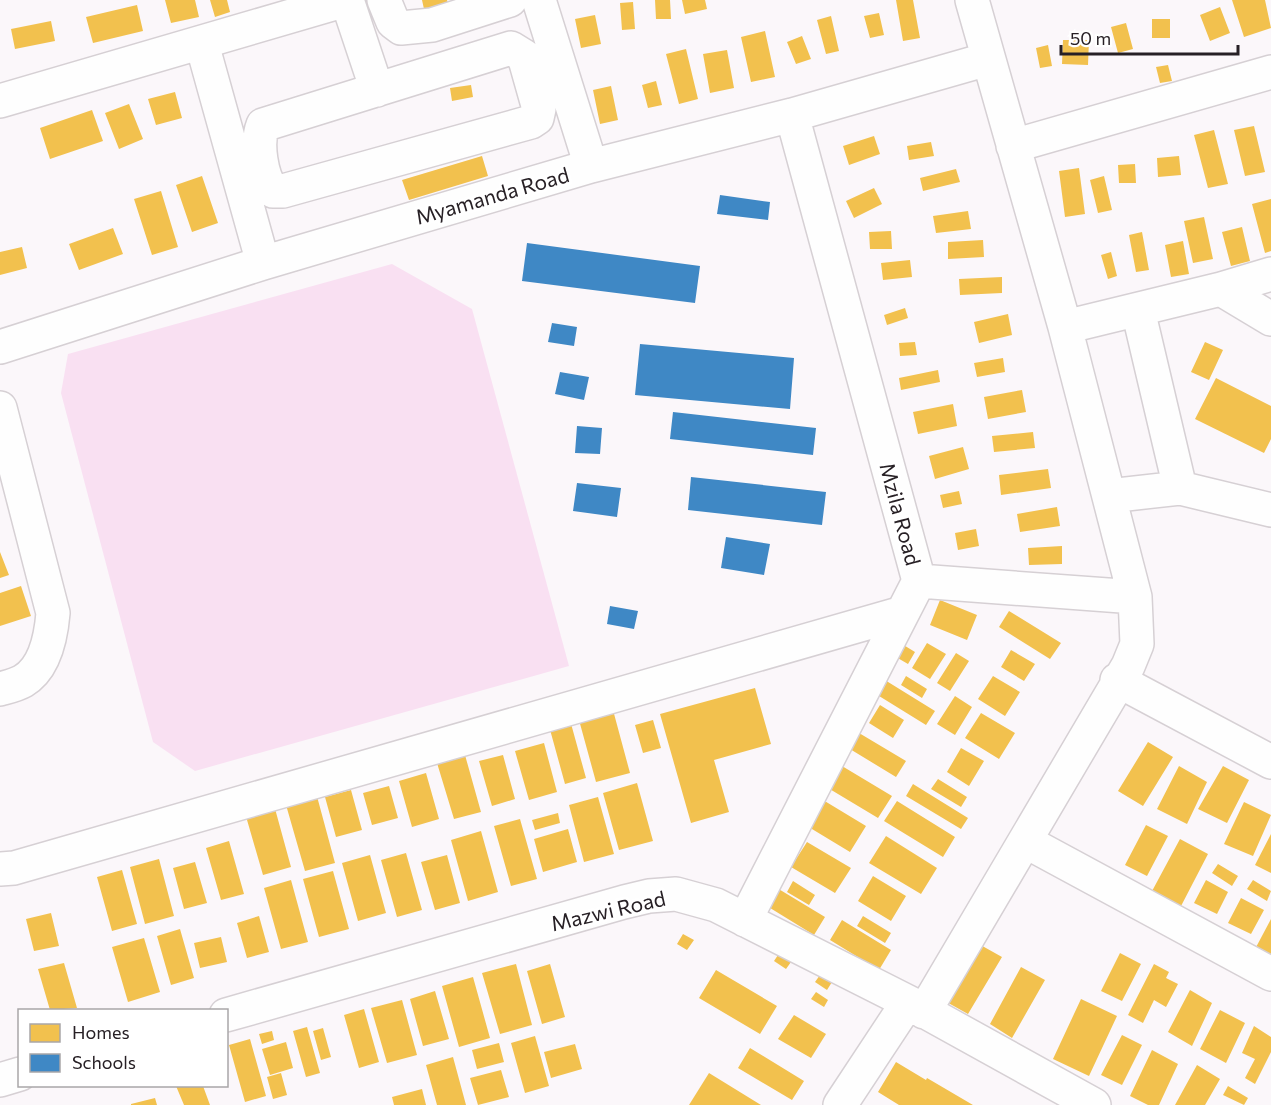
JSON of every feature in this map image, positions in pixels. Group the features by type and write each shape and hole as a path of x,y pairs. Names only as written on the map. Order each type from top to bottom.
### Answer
{"street":[{"path":"0,101 202,44 346,0 377,90"},
{"path":"384,0 393,22 401,28 432,25 510,0"},
{"path":"539,0 591,166"},
{"path":"840,1105 916,1007 1025,841 1128,666 1137,644 1135,597 1065,327 972,0"},
{"path":"202,44 263,263"},
{"path":"511,48 524,56 539,109 537,117 531,122 283,192 273,191 268,185 259,142 262,125 377,90 511,48"},
{"name":"Myamanda Road","path":"0,347 263,263 591,166 792,115 988,59"},
{"path":"1013,146 1271,72"},
{"name":"Mzila Road","path":"745,920 919,581 792,115"},
{"path":"1065,327 1221,289 1271,274"},
{"path":"1221,289 1271,319"},
{"path":"1138,310 1180,488"},
{"path":"0,408 53,613 51,640 40,661 24,681 0,689"},
{"path":"1109,496 1180,488 1271,510"},
{"path":"919,581 1135,597"},
{"path":"0,869 14,868 902,613"},
{"path":"1118,680 1268,753"},
{"path":"1025,841 1271,974"},
{"name":"Mazwi Road","path":"228,1014 649,896 676,894 698,898 745,920 916,1007 1073,1100"},
{"path":"0,1080 18,1075"}],"shaded area":[{"path":"392,264 472,309 569,666 195,771 153,742 61,393 68,354"}],"building: Homes":[{"path":"165,0 195,0 199,17 171,23"},
{"path":"210,0 227,0 230,12 215,17"},
{"path":"422,0 447,0 448,3 424,9"},
{"path":"655,0 670,0 671,19 656,19"},
{"path":"682,0 705,0 707,9 685,14"},
{"path":"896,0 913,0 920,38 903,41"},
{"path":"1232,0 1265,0 1271,28 1244,37"},
{"path":"633,2 635,29 622,30 620,3"},
{"path":"137,5 143,31 93,43 86,17"},
{"path":"1220,7 1230,33 1210,41 1200,15"},
{"path":"879,13 884,35 870,38 864,16"},
{"path":"595,15 601,44 581,48 575,19"},
{"path":"831,16 839,51 826,54 817,20"},
{"path":"1152,19 1170,19 1170,38 1152,38"},
{"path":"51,21 55,41 15,49 11,29"},
{"path":"1126,23 1133,49 1118,53 1111,27"},
{"path":"765,31 775,77 751,82 741,37"},
{"path":"802,36 811,59 796,64 787,42"},
{"path":"1063,40 1089,40 1088,65 1062,64"},
{"path":"1048,45 1052,66 1040,68 1036,48"},
{"path":"686,49 698,99 679,104 666,54"},
{"path":"727,50 734,88 710,93 703,54"},
{"path":"1168,65 1172,81 1160,83 1156,67"},
{"path":"656,81 662,105 648,108 642,85"},
{"path":"471,85 473,97 452,101 450,88"},
{"path":"611,86 618,120 600,124 593,90"},
{"path":"175,92 182,118 156,125 148,99"},
{"path":"129,104 143,139 119,149 105,113"},
{"path":"92,110 103,141 50,159 40,128"},
{"path":"1254,126 1265,172 1245,176 1234,130"},
{"path":"1214,130 1228,184 1208,188 1194,135"},
{"path":"874,136 880,154 849,165 843,146"},
{"path":"931,142 934,156 909,160 907,146"},
{"path":"482,156 488,176 409,200 402,180"},
{"path":"1179,156 1181,175 1158,177 1157,158"},
{"path":"1135,164 1136,183 1119,183 1118,165"},
{"path":"1079,168 1085,214 1065,217 1059,171"},
{"path":"956,169 960,182 923,191 920,178"},
{"path":"202,176 218,223 192,232 176,185"},
{"path":"1104,176 1112,210 1098,213 1090,180"},
{"path":"874,188 882,204 854,218 846,201"},
{"path":"161,191 178,247 152,255 134,199"},
{"path":"1271,199 1271,251 1265,253 1252,204"},
{"path":"968,211 971,229 936,233 933,216"},
{"path":"1204,217 1213,259 1193,263 1184,221"},
{"path":"1242,227 1250,261 1231,266 1222,232"},
{"path":"113,228 123,254 79,270 69,244"},
{"path":"891,231 892,249 870,249 869,232"},
{"path":"1142,232 1149,270 1136,272 1129,235"},
{"path":"983,240 984,257 948,259 948,242"},
{"path":"1183,241 1189,274 1171,277 1165,245"},
{"path":"22,247 27,268 0,275 0,252"},
{"path":"1111,252 1117,276 1108,279 1101,255"},
{"path":"910,260 912,277 883,280 881,263"},
{"path":"1002,277 1002,293 960,295 959,279"},
{"path":"905,308 908,318 887,325 884,315"},
{"path":"1008,314 1012,335 979,343 974,322"},
{"path":"915,342 917,355 900,356 899,343"},
{"path":"1205,342 1223,350 1209,380 1191,372"},
{"path":"1003,358 1005,372 977,377 974,363"},
{"path":"938,370 940,382 901,390 899,378"},
{"path":"1216,378 1271,406 1271,439 1264,453 1195,419"},
{"path":"1022,390 1026,412 988,419 984,397"},
{"path":"953,404 957,426 918,434 913,412"},
{"path":"1033,432 1035,448 994,452 992,436"},
{"path":"963,447 969,469 935,479 929,456"},
{"path":"1048,469 1051,488 1001,495 999,475"},
{"path":"959,491 962,504 943,508 940,495"},
{"path":"1057,507 1060,526 1020,532 1017,514"},
{"path":"976,529 979,546 958,550 955,533"},
{"path":"1062,546 1062,564 1029,565 1028,548"},
{"path":"0,552 9,575 0,578"},
{"path":"21,586 31,616 0,626 0,593"},
{"path":"940,600 977,615 967,640 930,625"},
{"path":"1009,611 1061,643 1050,659 999,627"},
{"path":"897,641 915,652 908,664 889,653"},
{"path":"927,643 946,654 930,679 912,668"},
{"path":"1011,650 1035,664 1024,681 1001,667"},
{"path":"956,653 969,661 950,691 937,683"},
{"path":"906,676 927,689 922,698 901,685"},
{"path":"993,676 1020,692 1005,716 978,699"},
{"path":"880,677 935,711 926,725 871,691"},
{"path":"755,688 771,744 714,760 729,812 691,823 660,714"},
{"path":"955,696 972,707 955,735 937,724"},
{"path":"880,705 904,720 893,738 869,723"},
{"path":"613,710 630,773 596,782 579,720"},
{"path":"981,713 1015,733 999,759 965,738"},
{"path":"570,720 586,778 565,784 549,726"},
{"path":"653,720 661,748 643,753 635,725"},
{"path":"854,730 906,761 896,777 845,746"},
{"path":"1148,742 1173,757 1143,806 1118,791"},
{"path":"544,743 557,792 529,800 515,751"},
{"path":"961,748 984,761 969,786 947,772"},
{"path":"465,755 481,812 454,819 437,763"},
{"path":"503,755 515,799 492,806 479,761"},
{"path":"837,763 892,796 878,818 823,785"},
{"path":"1179,766 1207,782 1187,824 1157,809"},
{"path":"1223,766 1249,780 1227,823 1198,809"},
{"path":"426,773 439,819 412,827 399,781"},
{"path":"938,779 967,797 961,807 931,789"},
{"path":"637,783 653,841 619,850 603,793"},
{"path":"913,784 968,818 961,829 906,796"},
{"path":"389,786 398,818 372,825 363,793"},
{"path":"315,789 335,863 305,871 284,798"},
{"path":"351,790 362,830 336,837 325,797"},
{"path":"598,797 614,854 584,862 569,805"},
{"path":"823,800 866,826 850,852 807,826"},
{"path":"897,801 955,837 943,857 884,821"},
{"path":"1244,802 1271,815 1253,856 1224,844"},
{"path":"274,805 291,867 263,875 245,813"},
{"path":"558,813 560,823 535,830 532,820"},
{"path":"520,819 537,879 511,886 494,826"},
{"path":"1146,825 1168,836 1147,876 1125,865"},
{"path":"568,829 577,862 543,872 534,839"},
{"path":"481,831 498,892 468,901 451,840"},
{"path":"1271,834 1271,873 1255,865"},
{"path":"886,836 937,868 921,894 869,863"},
{"path":"1180,839 1208,854 1180,908 1151,893"},
{"path":"229,841 244,894 221,900 206,848"},
{"path":"807,842 851,868 835,893 791,867"},
{"path":"406,853 422,910 397,917 381,860"},
{"path":"370,855 386,913 358,921 342,863"},
{"path":"447,855 460,903 435,910 421,862"},
{"path":"159,859 174,916 145,924 130,867"},
{"path":"195,862 207,903 184,909 173,868"},
{"path":"1218,864 1238,876 1232,886 1212,873"},
{"path":"122,870 137,924 112,931 97,877"},
{"path":"333,871 349,929 319,937 303,879"},
{"path":"873,876 906,896 891,921 858,901"},
{"path":"291,880 308,942 281,949 264,888"},
{"path":"1206,880 1228,892 1217,914 1194,903"},
{"path":"1253,880 1271,891 1267,901 1247,889"},
{"path":"793,881 815,895 809,905 787,892"},
{"path":"772,885 825,917 814,935 762,903"},
{"path":"1241,898 1264,910 1251,934 1228,923"},
{"path":"51,913 59,946 34,951 26,919"},
{"path":"259,916 269,952 247,958 237,923"},
{"path":"863,916 891,933 885,943 857,926"},
{"path":"1271,919 1271,960 1254,951"},
{"path":"842,920 891,950 879,970 830,940"},
{"path":"180,929 194,978 171,985 157,936"},
{"path":"683,934 694,940 687,950 677,944"},
{"path":"221,937 227,962 200,968 194,943"},
{"path":"144,938 160,992 128,1002 112,947"},
{"path":"977,943 1002,957 968,1014 943,1000"},
{"path":"1120,953 1141,964 1122,1001 1101,991"},
{"path":"778,955 791,962 786,969 774,961"},
{"path":"64,963 77,1008 50,1009 38,969"},
{"path":"516,964 532,1025 500,1034 482,973"},
{"path":"550,964 565,1017 542,1024 527,971"},
{"path":"1154,964 1169,972 1166,978 1178,984 1166,1007 1154,1000 1143,1023 1128,1015"},
{"path":"1021,967 1045,980 1012,1038 990,1024"},
{"path":"716,970 777,1006 760,1034 699,998"},
{"path":"820,975 832,982 827,990 815,982"},
{"path":"473,977 490,1038 459,1047 442,986"},
{"path":"1190,990 1212,1003 1192,1046 1168,1032"},
{"path":"435,991 449,1039 423,1046 410,999"},
{"path":"816,992 828,1000 824,1007 811,999"},
{"path":"1081,999 1117,1016 1089,1076 1053,1059"},
{"path":"402,1000 417,1055 387,1063 371,1008"},
{"path":"364,1009 379,1062 359,1068 344,1015"},
{"path":"1220,1010 1245,1023 1226,1063 1200,1049"},
{"path":"794,1015 826,1034 811,1058 778,1039"},
{"path":"1254,1026 1271,1037 1271,1052 1255,1084 1245,1078 1255,1059 1242,1053"},
{"path":"307,1027 320,1073 306,1077 293,1031"},
{"path":"323,1028 331,1057 321,1060 313,1031"},
{"path":"272,1031 274,1040 262,1044 259,1034"},
{"path":"1122,1035 1142,1045 1122,1085 1101,1075"},
{"path":"535,1036 549,1086 525,1093 511,1043"},
{"path":"250,1039 266,1096 245,1102 229,1045"},
{"path":"286,1042 293,1068 270,1075 262,1049"},
{"path":"499,1043 504,1062 477,1069 472,1050"},
{"path":"575,1044 582,1069 551,1078 544,1052"},
{"path":"750,1048 804,1081 792,1100 738,1068"},
{"path":"1152,1050 1178,1064 1159,1105 1148,1105 1130,1096"},
{"path":"453,1057 466,1105 437,1105 426,1065"},
{"path":"896,1062 973,1105 899,1105 878,1092"},
{"path":"1197,1065 1220,1079 1205,1105 1175,1105"},
{"path":"501,1070 509,1097 478,1105 470,1078"},
{"path":"281,1073 287,1095 273,1099 267,1077"},
{"path":"709,1073 761,1105 689,1105"},
{"path":"1228,1086 1248,1098 1244,1105 1223,1095"},
{"path":"176,1087 203,1087 210,1105 184,1105"},
{"path":"422,1089 426,1105 394,1105 392,1097"},
{"path":"155,1098 157,1105 131,1105 131,1104"}],"building: Schools":[{"path":"720,195 770,202 768,220 717,214"},
{"path":"527,243 700,266 695,303 522,281"},
{"path":"552,323 577,327 574,346 548,342"},
{"path":"640,344 794,358 790,409 635,395"},
{"path":"560,372 589,377 584,400 555,394"},
{"path":"673,412 816,428 813,455 670,439"},
{"path":"577,426 602,428 600,454 575,453"},
{"path":"691,477 826,492 822,525 688,510"},
{"path":"577,483 621,488 617,517 573,511"},
{"path":"726,537 770,544 764,575 721,568"},
{"path":"610,606 638,611 634,629 607,624"}]}
